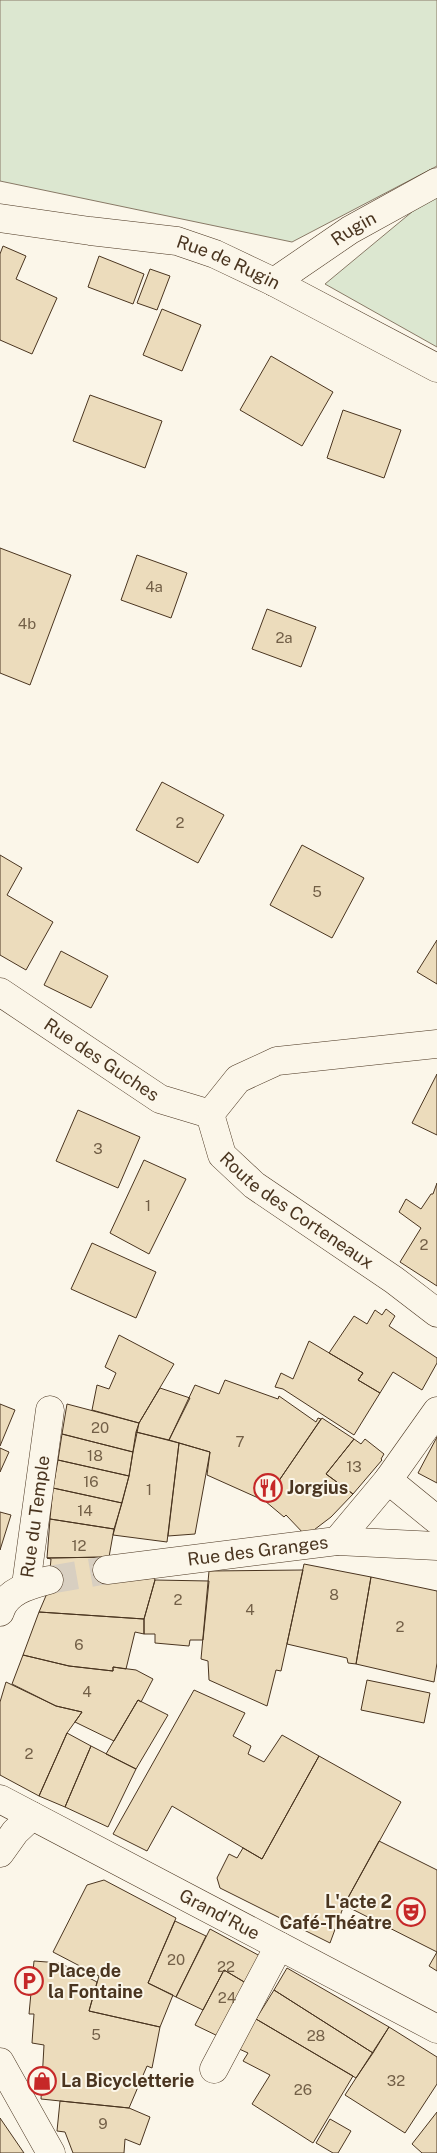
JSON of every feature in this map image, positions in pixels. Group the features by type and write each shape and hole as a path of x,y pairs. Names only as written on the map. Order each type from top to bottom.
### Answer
{"street":[{"name":"Rugin","path":"274,282 350,230 437,182"},
{"name":"Rue de Rugin","path":"0,218 177,241 214,254 274,282 437,368"},
{"name":"Rue des Guches","path":"0,992 160,1099 210,1114"},
{"path":"210,1114 238,1079 277,1061 437,1044"},
{"name":"Route des Corteneaux","path":"210,1114 222,1155 254,1185 394,1280 437,1313"},
{"name":"Rue du Temple","path":"0,1612 3,1603 38,1583 50,1410"},
{"name":"Rue des Granges","path":"107,1570 337,1541 388,1480 437,1411"},
{"path":"388,1480 437,1520"},
{"path":"337,1541 437,1546"},
{"name":"Grand'Rue","path":"0,1799 437,2029"},
{"path":"0,1853 15,1832 32,1816"},
{"path":"214,2069 279,1946"},
{"path":"0,2062 51,2153"}],"green space":[{"path":"0,0 437,0 437,166 292,242 0,181"},
{"path":"437,193 437,347 325,284"}],"building":[{"path":"3,246 26,256 16,279 57,298 32,354 0,340 0,254"},
{"path":"99,256 144,274 133,304 88,287"},
{"path":"150,269 170,276 157,310 137,303"},
{"path":"162,309 201,325 182,371 143,355"},
{"path":"271,356 333,392 302,446 240,410"},
{"path":"90,395 162,421 145,468 73,441"},
{"path":"343,410 401,430 384,478 327,458"},
{"path":"0,548 71,575 30,685 0,673"},
{"path":"137,555 187,573 171,618 121,600"},
{"path":"267,609 316,627 301,667 252,649"},
{"path":"162,782 224,815 198,863 136,830"},
{"path":"302,845 364,878 332,938 270,905"},
{"path":"0,855 22,868 7,895 53,922 26,970 0,955"},
{"path":"437,940 437,984 417,972"},
{"path":"61,951 108,976 91,1008 44,985"},
{"path":"437,1074 437,1135 412,1123"},
{"path":"78,1110 140,1137 118,1188 56,1161"},
{"path":"144,1160 186,1179 149,1254 110,1233"},
{"path":"437,1183 437,1286 400,1262 421,1228 399,1212 406,1199 421,1209 431,1194 433,1194"},
{"path":"92,1243 156,1272 136,1318 71,1289"},
{"path":"386,1309 395,1316 389,1326 437,1358 437,1363 422,1390 393,1372 380,1393 358,1380 363,1373 329,1353 354,1316 367,1324 375,1310 382,1315"},
{"path":"119,1335 174,1364 139,1423 92,1410 97,1385 109,1389 116,1373 105,1367"},
{"path":"309,1341 363,1373 358,1380 380,1393 354,1435 283,1389 275,1387 281,1373 293,1379"},
{"path":"225,1380 278,1399 279,1396 316,1422 318,1418 321,1419 265,1501 207,1475 210,1452 169,1440 195,1385 219,1394"},
{"path":"160,1388 190,1398 169,1440 136,1432 139,1423"},
{"path":"0,1404 15,1410 0,1446"},
{"path":"67,1404 139,1423 133,1452 62,1434"},
{"path":"322,1418 354,1439 326,1474 353,1494 331,1517 306,1536 286,1515 284,1517 265,1501"},
{"path":"136,1432 179,1443 167,1542 113,1535 129,1476"},
{"path":"62,1434 133,1452 129,1476 58,1460"},
{"path":"437,1437 437,1483 418,1473"},
{"path":"354,1439 361,1444 365,1439 384,1454 382,1460 353,1494 326,1474"},
{"path":"179,1443 210,1452 195,1534 168,1536"},
{"path":"0,1448 9,1452 0,1472"},
{"path":"58,1460 129,1476 122,1503 53,1488"},
{"path":"53,1488 122,1503 114,1529 50,1519"},
{"path":"0,1512 11,1515 0,1550"},
{"path":"50,1519 114,1529 109,1557 47,1558"},
{"path":"109,1557 106,1583 154,1578 144,1619 39,1612 48,1591 51,1559 47,1558"},
{"path":"304,1564 371,1577 356,1664 348,1663 347,1658 287,1644"},
{"path":"303,1570 281,1671 276,1670 267,1706 209,1680 208,1661 201,1659 209,1571"},
{"path":"371,1577 437,1591 437,1663 434,1682 356,1664"},
{"path":"155,1580 209,1581 203,1640 190,1640 189,1646 155,1643 155,1634 144,1634 144,1619"},
{"path":"39,1612 144,1619 144,1634 135,1632 126,1669 113,1667 113,1671 69,1666 23,1655"},
{"path":"23,1655 69,1666 113,1671 113,1667 136,1670 153,1679 141,1702 138,1700 114,1741 75,1722 82,1712 56,1706 12,1684"},
{"path":"367,1680 430,1693 424,1723 361,1710"},
{"path":"6,1682 56,1706 82,1712 67,1733 39,1796 0,1775 0,1702"},
{"path":"194,1690 245,1713 233,1736 251,1746 248,1754 264,1762 282,1735 319,1756 262,1859 172,1806 147,1851 113,1834"},
{"path":"138,1700 168,1715 136,1769 106,1754"},
{"path":"67,1733 91,1746 65,1807 39,1796"},
{"path":"91,1746 136,1769 108,1827 65,1807"},
{"path":"319,1756 401,1802 344,1905 330,1943 220,1888 217,1878 229,1854 237,1858 243,1848 262,1859"},
{"path":"379,1841 437,1870 437,1952 344,1905"},
{"path":"104,1880 176,1918 148,1983 173,1995 160,2027 89,2011 99,1976 53,1952 87,1885"},
{"path":"175,1921 206,1936 176,1997 148,1983"},
{"path":"210,1929 260,1956 251,1986 224,1970 203,2010 176,1997"},
{"path":"437,1952 437,1971 429,1966"},
{"path":"34,1961 60,1963 97,1982 89,2011 160,2027 152,2068 147,2066 129,2108 41,2099 44,2045 32,2043 34,2014 29,2014"},
{"path":"287,1968 389,2027 373,2053 274,1990"},
{"path":"224,1970 251,1986 222,2038 195,2025"},
{"path":"274,1990 373,2053 356,2078 256,2019"},
{"path":"256,2019 353,2076 313,2143 252,2104 270,2075 243,2061 248,2053 237,2048"},
{"path":"389,2027 437,2057 437,2084 405,2133 345,2095"},
{"path":"60,2101 129,2108 150,2117 140,2145 125,2139 124,2153 73,2153 65,2132 57,2131"},
{"path":"437,2112 437,2153 422,2153 412,2144"},
{"path":"0,2118 24,2153 0,2153"},
{"path":"330,2119 351,2131 338,2153 333,2153 316,2143"}],"tunnel":[{"path":"49,1580 107,1570"}],"place":[{"name":"Jorgius","path":"268,1488"},
{"name":"L'acte 2 Café-Théatre","path":"411,1912"},
{"name":"Place de la Fontaine","path":"29,1981"},
{"name":"La Bicycletterie","path":"42,2081"}]}
